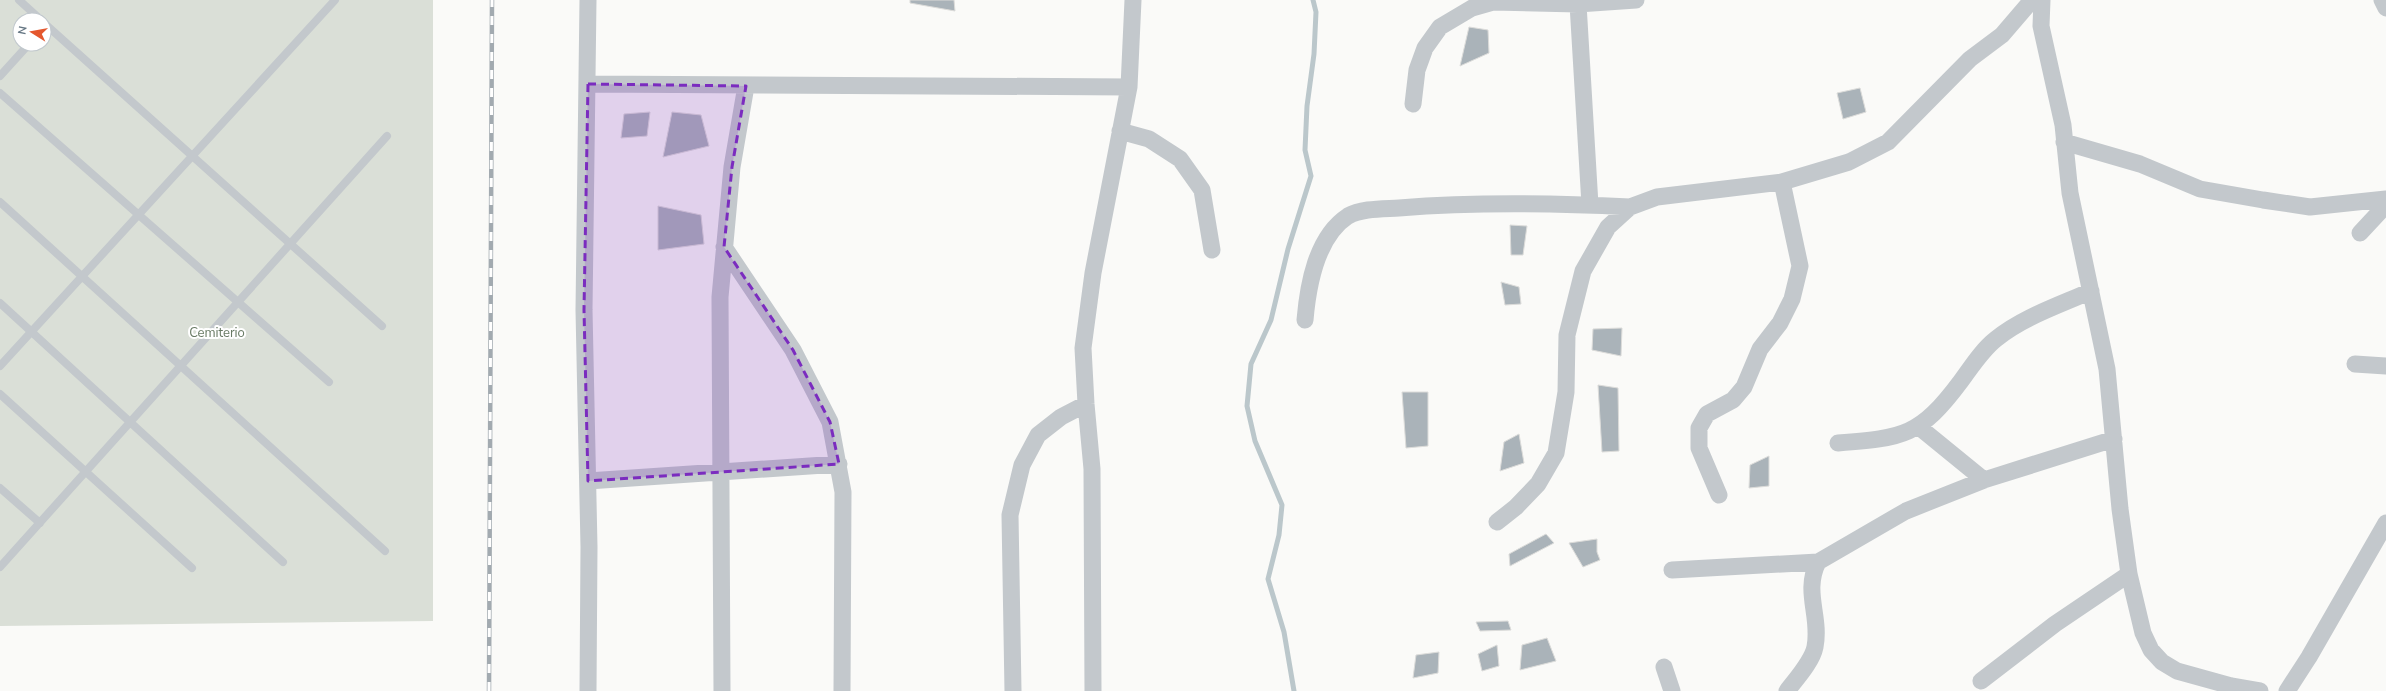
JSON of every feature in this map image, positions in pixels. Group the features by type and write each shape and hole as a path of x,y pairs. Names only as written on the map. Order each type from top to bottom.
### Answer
{"street":[{"path":"588,0 584,310 588,481 588,691"},
{"path":"1093,691 1092,469 1083,348 1093,273 1129,87 1133,0"},
{"path":"1412,104 1417,70 1425,48 1440,27 1472,8 1493,2 1514,1 1578,4 1636,0"},
{"path":"1497,522 1516,507 1538,484 1556,453 1566,392 1567,335 1583,272 1608,227 1630,207 1657,197 1782,182 1849,162 1888,142 1970,59 2002,36 2032,0"},
{"path":"2042,0 2041,26 2063,125 2070,193 2107,369 2120,509 2129,574 2143,632 2151,650 2162,662 2176,671 2231,686 2260,691"},
{"path":"2382,0 2386,8"},
{"path":"1578,4 1590,205"},
{"path":"588,84 1129,87"},
{"path":"722,691 720,297 732,167 746,86"},
{"path":"1120,131 1149,139 1180,159 1202,190 1212,250"},
{"path":"2064,142 2140,164 2200,188 2263,200 2310,207 2386,199"},
{"path":"1719,494 1699,448 1699,428 1706,414 1733,400 1744,387 1760,349 1780,323 1792,299 1800,266 1782,182"},
{"path":"1305,320 1308,294 1320,253 1333,230 1349,216 1367,211 1430,206 1590,205 1630,207"},
{"path":"2360,233 2386,205"},
{"path":"724,247 793,350 830,422 843,492 842,691"},
{"path":"1838,443 1886,439 1898,436 1919,427 1938,409 1981,354 1996,339 2023,322 2091,291"},
{"path":"2355,364 2386,366"},
{"path":"1014,691 1010,516 1022,465 1038,435 1061,417 1086,404"},
{"path":"1919,427 1984,480"},
{"path":"1672,570 1818,562 1906,511 1984,480 2114,439"},
{"path":"588,481 721,474 839,464"},
{"path":"2287,691 2309,657 2386,523"},
{"path":"1787,691 1803,669 1815,648 1816,622 1811,593 1812,575 1818,562"},
{"path":"1981,681 2055,624 2129,574"},
{"path":"1664,667 1672,691"}],"lane":[{"path":"19,0 32,12"},
{"path":"0,366 335,0"},
{"path":"52,31 382,326"},
{"path":"0,76 22,52"},
{"path":"0,93 329,382"},
{"path":"0,567 387,136"},
{"path":"0,202 385,551"},
{"path":"0,303 283,562"},
{"path":"0,394 192,568"},
{"path":"0,488 40,523"}],"highlighted area":[{"path":"588,84 746,86 732,167 724,247 793,350 830,422 839,464 588,481 584,310"}],"green space":[{"name":"Cemiterio","path":"0,0 433,0 433,621 0,626"}],"building":[{"path":"910,0 954,0 955,11 910,3"},
{"path":"1469,27 1488,30 1489,53 1460,66"},
{"path":"1860,88 1866,112 1843,119 1837,93"},
{"path":"650,112 647,136 621,138 624,114"},
{"path":"672,112 701,115 709,146 663,157"},
{"path":"658,206 701,215 704,244 658,250"},
{"path":"1510,225 1527,226 1523,255 1511,255"},
{"path":"1501,282 1519,287 1521,304 1505,305"},
{"path":"1622,328 1621,356 1592,350 1593,329"},
{"path":"1598,385 1618,388 1619,451 1602,452"},
{"path":"1402,392 1428,392 1428,446 1406,448"},
{"path":"1519,434 1524,463 1500,471 1504,442"},
{"path":"1769,456 1769,486 1749,488 1750,465"},
{"path":"1546,534 1554,543 1510,566 1509,554"},
{"path":"1597,539 1597,552 1600,560 1583,567 1569,543"},
{"path":"1508,621 1511,630 1480,631 1476,622"},
{"path":"1547,638 1556,661 1520,670 1522,645"},
{"path":"1497,645 1499,666 1482,671 1478,654"},
{"path":"1439,652 1438,673 1413,678 1416,655"}],"waterway":[{"path":"1294,691 1284,632 1268,579 1279,535 1282,505 1255,441 1247,406 1251,364 1271,320 1288,249 1311,176 1305,150 1307,106 1314,54 1316,12 1313,0"}],"railway":[{"path":"489,691 492,0"}]}
